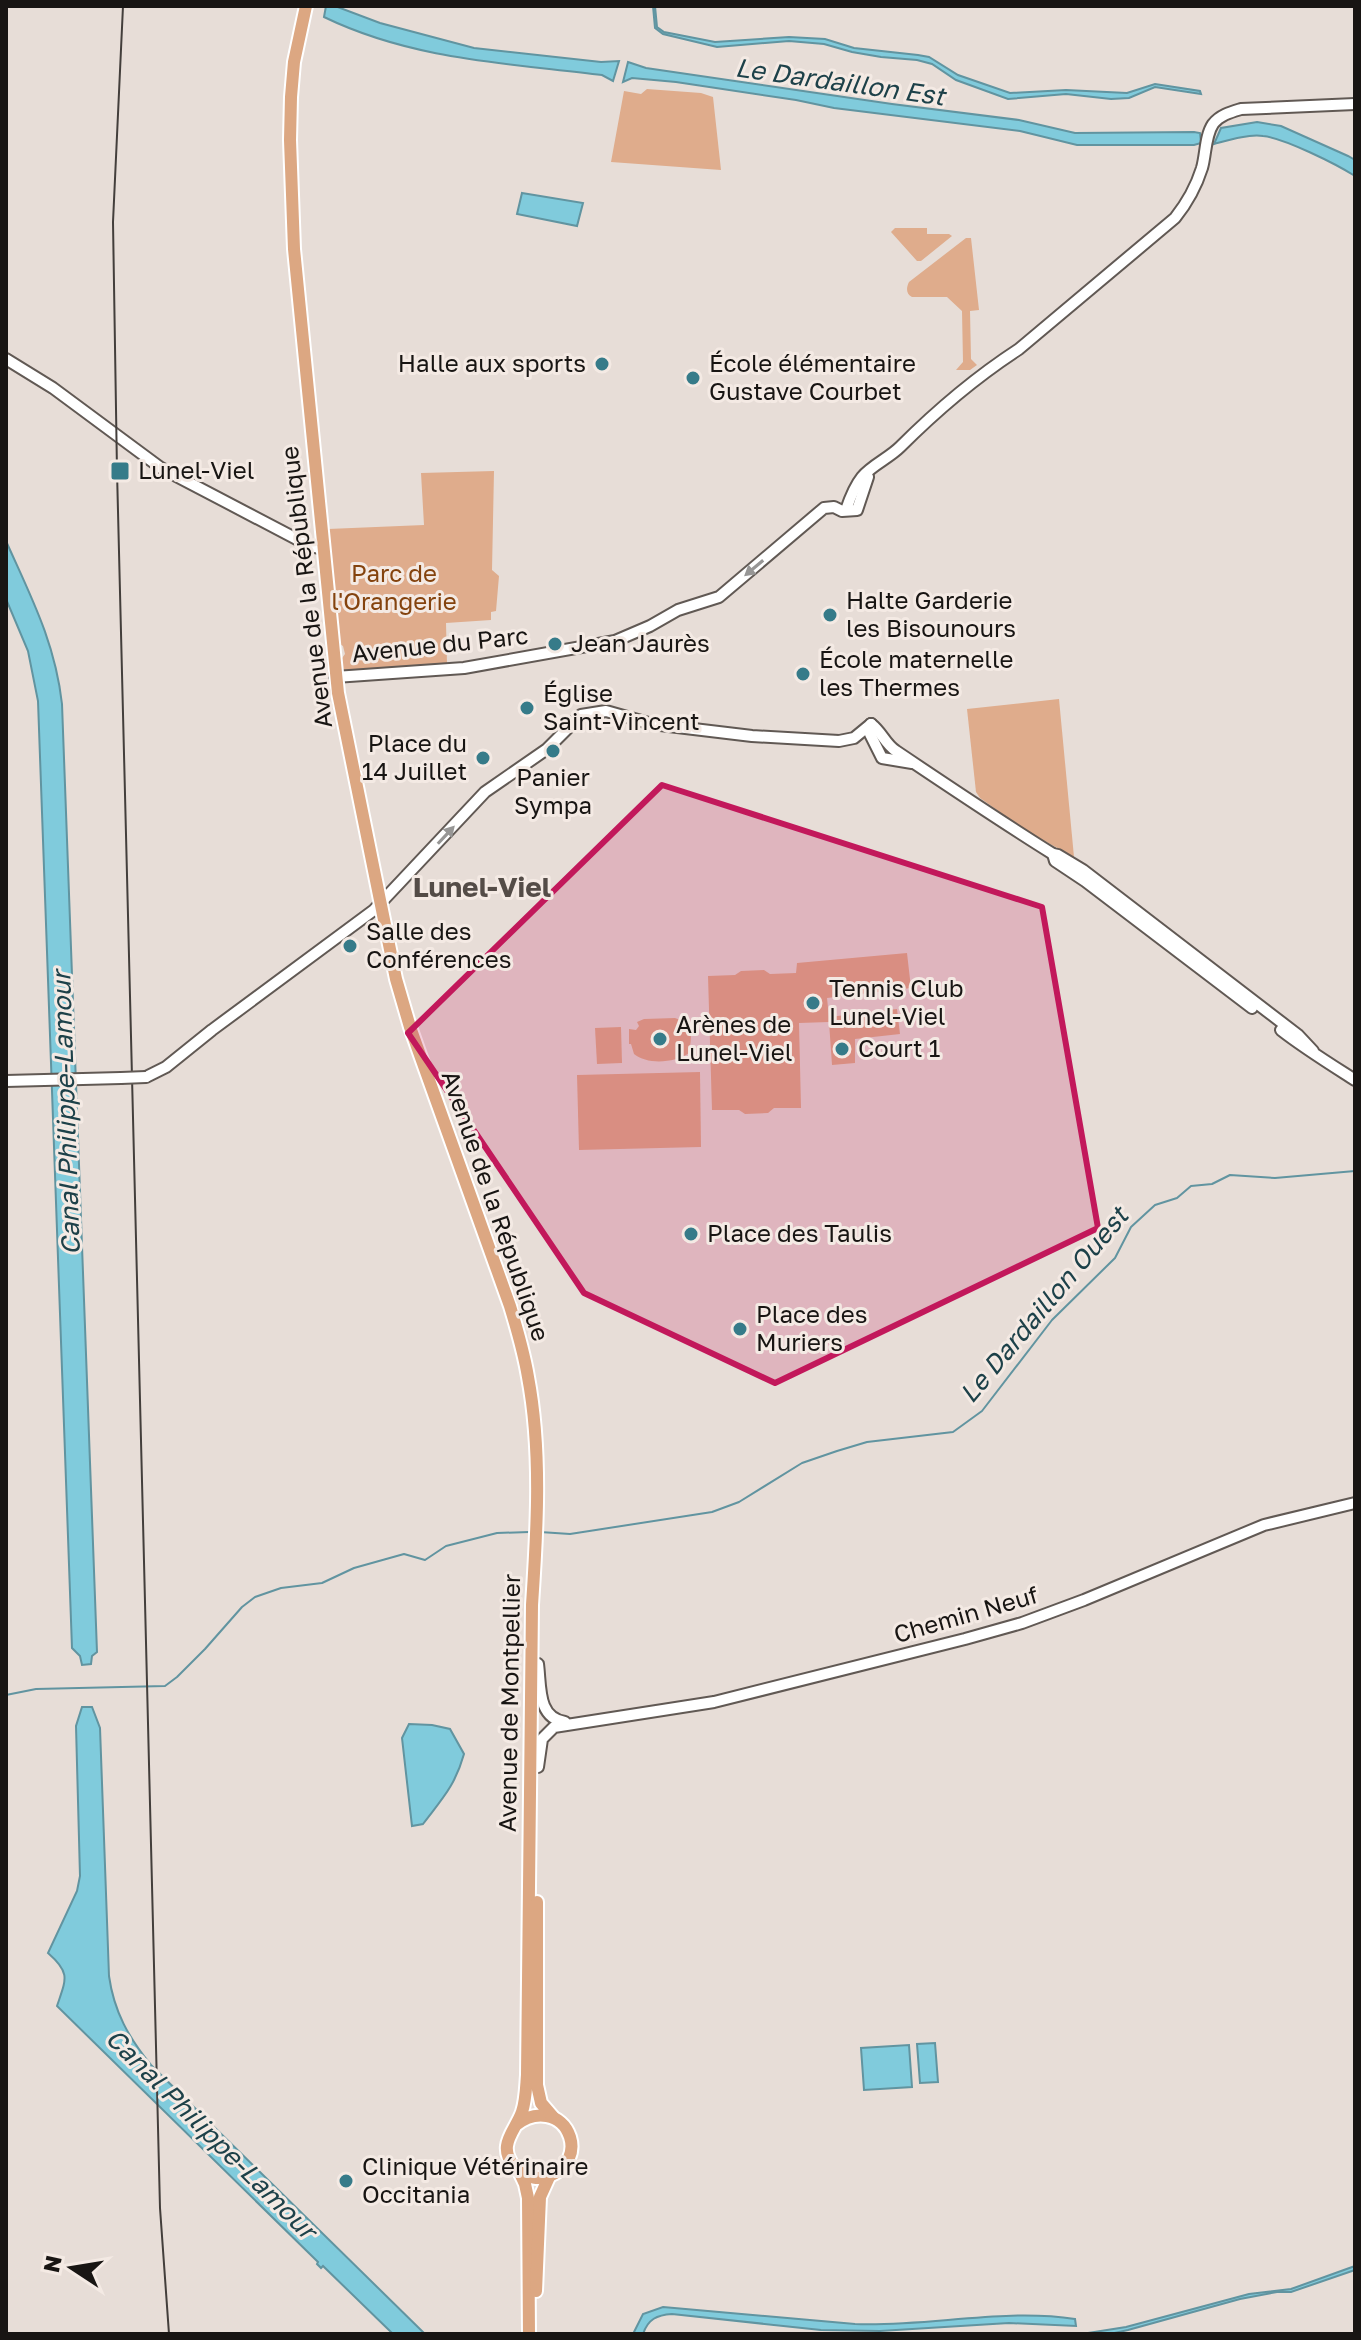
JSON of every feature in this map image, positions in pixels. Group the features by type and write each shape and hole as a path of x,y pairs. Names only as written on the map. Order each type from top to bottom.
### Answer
{"main road":[{"name":"Avenue de la République","path":"305,10 294,62 290,163 294,249 335,677 393,968 410,1027 494,1258 522,1346 534,1431 535,1552"},
{"name":"Avenue de Montpellier","path":"535,1552 538,1664 537,2085 541,2103 553,2117"},
{"name":"Avenue de Montpellier","path":"516,2125 523,2111 527,2075 535,1552"},
{"path":"519,2171 530,2177 549,2177 569,2160 570,2137 565,2127 553,2117 534,2115 516,2125 507,2145 528,2198 531,2334"},
{"path":"531,2334 540,2197 549,2177"}],"street":[{"name":"Avenue du Parc","path":"335,677 464,668 615,641 678,610 719,597 824,508 852,510 869,472 962,388 1019,349 1059,311 1175,218 1193,193 1211,129 1222,116 1241,109 1355,104"},
{"path":"6,359 53,388 161,468 310,546 323,549"},
{"path":"6,1081 146,1077 166,1067 380,905 489,788 559,740 578,718 586,713 606,711 652,724 752,736 848,740 871,724 879,729 888,751 1058,855 1355,1080"},
{"name":"Chemin Neuf","path":"575,1723 714,1702 1022,1623 1264,1525 1355,1503"},
{"path":"538,1664 542,1702 547,1713 558,1721 575,1723"},
{"path":"538,1767 540,1746 546,1733 554,1727 575,1723"}],"highlighted area":[{"path":"662,785 1042,907 1098,1228 775,1383 584,1293 408,1033"}],"green space":[{"path":"647,89 701,93 713,97 721,170 611,162 624,91 641,94"},
{"path":"895,228 927,228 927,234 952,236 917,261 891,232"},
{"path":"966,238 971,238 979,310 970,311 971,359 977,365 970,370 956,370 963,362 962,311 947,297 912,297 907,289 909,282"},
{"name":"Parc de l'Orangerie","path":"494,471 492,570 499,576 496,611 491,612 491,620 446,623 447,664 340,672 340,661 345,654 343,646 338,643 328,529 424,525 421,473"},
{"path":"1059,699 1074,857 1028,832 980,798 976,792 967,709"},
{"path":"907,953 911,988 827,998 829,1017 897,1009 900,1034 855,1039 855,1063 832,1065 829,1022 799,1023 801,1108 774,1108 768,1113 745,1114 739,1110 712,1110 708,976 764,970 770,974 796,973 797,963"},
{"name":"Arènes de Lunel-Viel","path":"675,1018 689,1027 689,1053 661,1061 646,1060 634,1054 629,1044 629,1029 636,1030 639,1026 637,1022 644,1019"},
{"path":"621,1027 622,1063 597,1064 595,1028"},
{"path":"700,1072 701,1147 579,1150 577,1075"}],"water":[{"path":"326,6 335,6 380,23 474,48 601,62 619,61 613,81 602,75 460,58 391,43 358,31 324,17"},
{"path":"653,6 657,27 664,32 715,42 789,37 825,39 854,48 918,55 929,57 958,75 1010,93 1066,90 1127,93 1155,84 1200,91 1201,94 1155,87 1129,98 1066,94 1008,99 956,80 932,64 917,60 789,41 717,47 663,34 655,28"},
{"path":"628,62 646,68 1019,120 1075,133 1194,132 1200,133 1201,143 1077,145 1020,131 834,108 676,82 632,78 623,82"},
{"path":"1257,122 1281,126 1348,156 1355,160 1355,176 1310,152 1272,138 1251,136 1214,144 1221,128"},
{"path":"522,193 583,203 577,226 517,214"},
{"name":"Canal Philippe-Lamour","path":"6,541 48,640 62,704 97,1652 92,1656 91,1664 82,1665 80,1656 72,1648 38,701 28,651 6,599"},
{"name":"Canal Philippe-Lamour","path":"82,1707 92,1707 100,1728 109,1976 119,2013 129,2034 151,2065 425,2334 393,2334 323,2266 321,2268 57,2006 63,1989 63,1971 48,1953 77,1891 80,1876 76,1726"},
{"path":"409,1724 450,1729 464,1754 442,1799 423,1824 412,1826 402,1738"},
{"path":"935,2043 938,2082 920,2083 917,2044"},
{"path":"909,2045 912,2087 864,2090 861,2048"},
{"path":"1355,2266 1355,2270 1291,2292 1240,2299 1110,2334 1088,2333 1126,2327 1249,2294 1291,2289"},
{"path":"663,2307 855,2324 1048,2316 1075,2319 1076,2326 1009,2323 880,2331 821,2330 672,2314 654,2319 643,2334 633,2334 643,2314"}],"waterway":[{"name":"Le Dardaillon Ouest","path":"540,1532 570,1534 712,1512 739,1502 802,1463 837,1451 867,1442 953,1432 982,1411 1052,1320 1115,1258 1131,1227 1155,1205 1177,1198 1191,1186 1212,1184 1230,1175 1275,1178 1355,1171"},
{"name":"Le Dardaillon Ouest","path":"6,1695 36,1689 165,1686 255,1597 281,1588 322,1583 354,1568 404,1554 425,1560 446,1546 497,1533 529,1532"}],"railway":[{"path":"123,6 113,222 117,471 160,2208 169,2334"}],"place":[{"name":"Halle aux sports","path":"602,364"},
{"name":"École élémentaire Gustave Courbet","path":"693,378"},
{"name":"Lunel-Viel","path":"120,471"},
{"name":"Halte Garderie les Bisounours","path":"830,615"},
{"name":"Jean Jaurès","path":"555,644"},
{"name":"École maternelle les Thermes","path":"803,674"},
{"name":"Église Saint-Vincent","path":"527,708"},
{"name":"Panier Sympa","path":"553,751"},
{"name":"Place du 14 Juillet","path":"483,758"},
{"name":"Salle des Conférences","path":"350,946"},
{"name":"Tennis Club Lunel-Viel","path":"813,1003"},
{"name":"Arènes de Lunel-Viel","path":"660,1039"},
{"name":"Court 1","path":"842,1049"},
{"name":"Place des Taulis","path":"691,1234"},
{"name":"Place des Muriers","path":"740,1329"},
{"name":"Clinique Vétérinaire Occitania","path":"346,2181"}],"district":[{"name":"Lunel-Viel","path":"482,887"}],"water label":[{"name":"Le Dardaillon Est","path":"840,82"}]}
